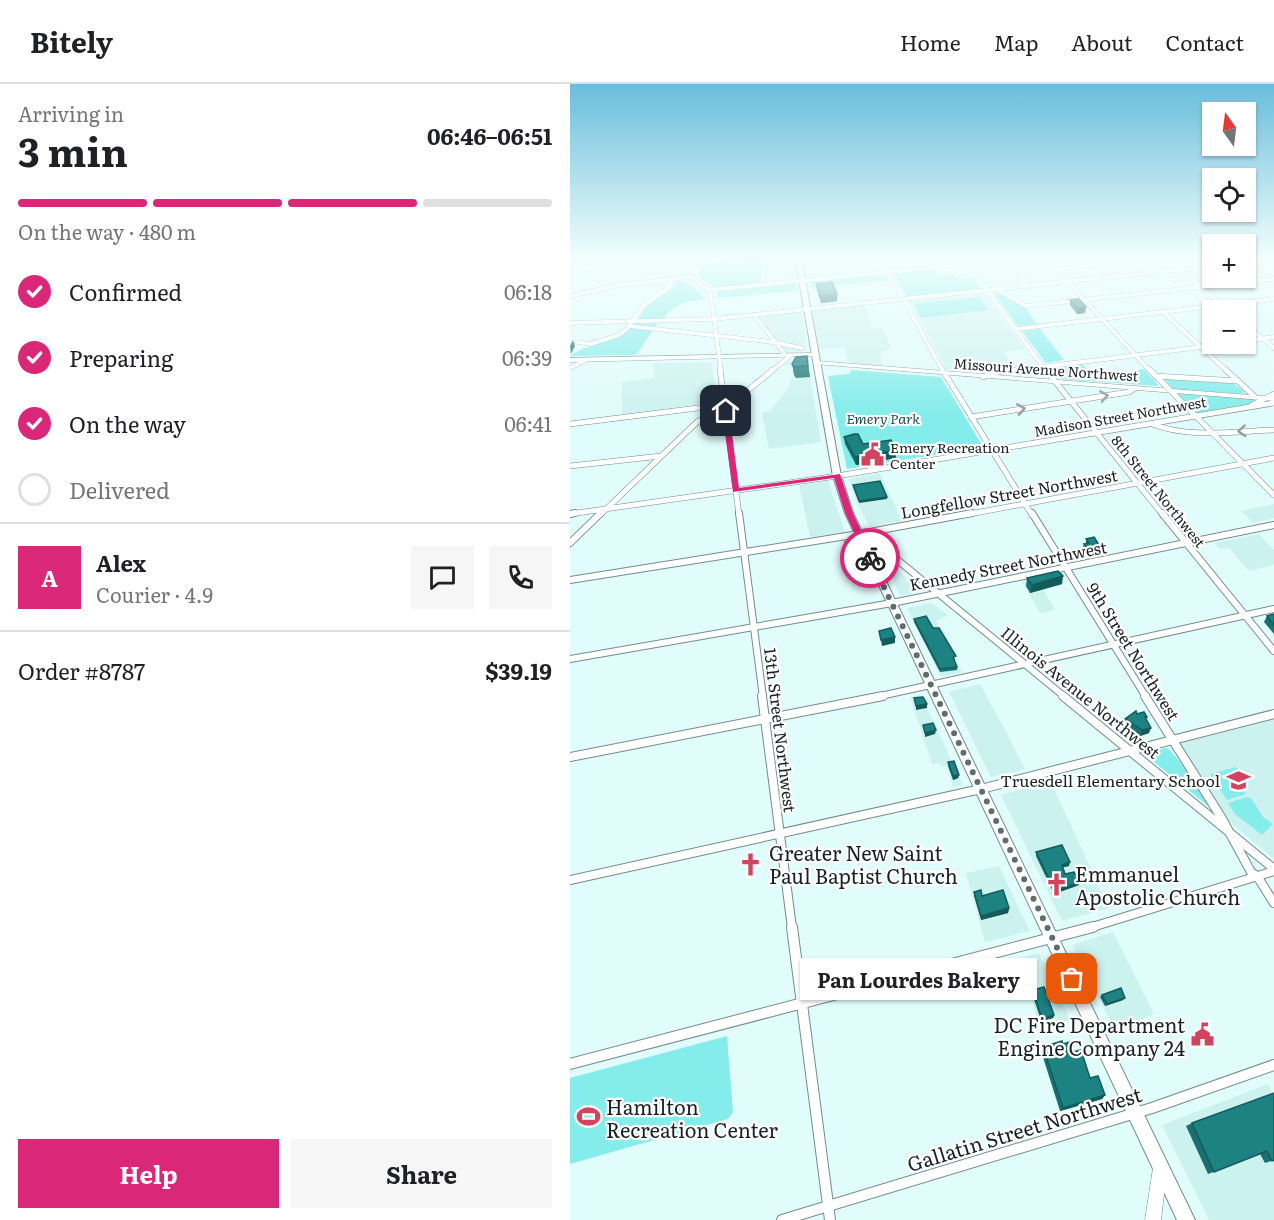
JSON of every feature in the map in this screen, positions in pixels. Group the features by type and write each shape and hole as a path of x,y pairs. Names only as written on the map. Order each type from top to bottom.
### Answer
{"highway":[{"path":"807,310 837,476 859,534 1161,1165 1179,1215"}],"main road":[{"path":"570,361 815,354"},
{"name":"Missouri Avenue Northwest","path":"817,363 1274,399"},
{"path":"1152,1220 1161,1165"}],"street":[{"path":"577,342 588,344 619,335 641,310"},
{"name":"13th Street Northwest","path":"713,310 830,1220"},
{"path":"570,323 630,324 714,320 807,310"},
{"name":"9th Street Northwest","path":"909,310 971,417 1173,740 1251,872 1257,876 1274,903"},
{"name":"8th Street Northwest","path":"1002,310 1055,382 1274,651"},
{"path":"1094,310 1169,391 1274,495"},
{"path":"1016,329 1180,310"},
{"path":"1163,312 1258,397"},
{"path":"570,543 705,416 738,399 787,355 754,315"},
{"path":"630,324 802,348"},
{"path":"1256,333 1274,348"},
{"path":"1256,340 1274,337"},
{"path":"983,376 1043,366 1201,347"},
{"path":"570,368 584,361"},
{"path":"1155,376 1238,381"},
{"path":"971,417 1129,392 1135,388"},
{"name":"Madison Street Northwest","path":"1246,407 1255,404 1258,397"},
{"name":"Madison Street Northwest","path":"570,514 837,476 1195,416 1246,407 1274,399"},
{"path":"570,424 725,405"},
{"path":"689,409 705,416"},
{"path":"1150,423 1168,429 1211,432 1274,429"},
{"path":"570,466 661,456"},
{"name":"Longfellow Street Northwest","path":"570,580 884,530 1274,458"},
{"name":"Kennedy Street Northwest","path":"570,659 892,603 1274,525"},
{"path":"884,530 880,540 889,553"},
{"name":"Illinois Avenue Northwest","path":"864,546 889,553 1274,870"},
{"path":"570,757 932,686 1274,609"},
{"path":"570,880 981,789 1274,714"},
{"path":"570,1064 1053,939 1274,870"},
{"name":"Gallatin Street Northwest","path":"782,1220 1136,1113 1274,1065"}],"shaded area":[{"path":"813,310 866,310 872,328 883,328 891,348 880,353 882,367 848,364 845,347 819,349"},
{"path":"914,310 996,310 1025,349 1003,352 1013,367 976,372 947,369"},
{"path":"802,311 807,351 786,352 758,316"},
{"path":"807,360 821,442 769,449 762,413 770,411 789,387 795,367 786,364 789,361"},
{"path":"654,363 712,363 717,402 622,414 622,382 654,378"},
{"path":"880,473 902,521 869,526 856,501 849,479"},
{"path":"828,481 845,532 810,537 799,485"},
{"path":"1274,504 1274,518 1253,523 1241,511"},
{"path":"1259,534 1274,550 1274,565 1249,571 1229,548 1220,549 1215,543"},
{"path":"899,572 923,591 900,596 891,574"},
{"path":"1060,574 1065,583 1042,588 1055,610 1040,613 1022,582"},
{"path":"931,603 948,615 936,621 962,672 941,677 907,608"},
{"path":"980,684 1025,769 991,777 949,692"},
{"path":"921,695 963,785 953,787 947,766 940,767 939,763 932,764 910,697"},
{"name":"Truesdell Elementary School","path":"1274,718 1274,859 1225,818 1178,742"},
{"path":"1051,782 1109,908 1062,921 1001,795"},
{"path":"999,866 1030,931 985,942 966,873"},
{"path":"1113,932 1154,1014 1115,1031 1072,945"},
{"path":"1039,953 1070,1020 1039,1028 1030,992 1035,989 1024,957"},
{"path":"1268,1084 1274,1096 1274,1220 1209,1220 1162,1125"}],"green space":[{"path":"644,310 671,310 664,319 638,319"},
{"path":"917,310 988,310 921,318"},
{"path":"1006,310 1027,310 1037,324 1018,326"},
{"path":"658,323 636,355 570,356 577,351 619,336 633,324"},
{"path":"1040,329 1064,360 1046,363 1022,331"},
{"path":"1082,364 1095,372 1103,373 1144,369 1159,386 1061,379 1049,368"},
{"name":"Emery Park","path":"851,370 941,377 983,447 847,469 828,376 849,374"},
{"path":"1162,377 1233,383 1245,392 1242,394 1173,389"},
{"path":"1177,395 1255,401 1246,405 1197,413"},
{"path":"1166,748 1196,784 1208,806 1147,756 1149,752"},
{"path":"1236,767 1245,779 1238,783 1246,794 1227,800 1210,774"},
{"path":"1247,797 1251,798 1263,817 1273,824 1262,835 1235,814 1228,803"},
{"path":"727,1036 733,1112 728,1119 570,1164 570,1078"}],"building":[{"path":"807,356 808,366 794,367 792,364 796,357"},
{"path":"858,434 863,444 891,440 896,450 855,457 844,437"},
{"path":"880,481 887,497 859,501 853,485"},
{"path":"1094,537 1101,548 1089,551 1084,544 1089,543 1086,539"},
{"path":"851,541 853,549 847,550 845,542"},
{"path":"858,556 861,563 852,565 850,558"},
{"path":"1058,571 1063,576 1032,585 1027,578"},
{"path":"1274,614 1274,625 1267,616"},
{"path":"926,616 933,628 939,628 956,656 953,657 957,667 940,669 914,619"},
{"path":"891,628 895,637 881,640 879,631"},
{"path":"923,697 927,704 916,706 914,698"},
{"path":"1136,711 1137,714 1144,712 1151,728 1142,730 1125,719"},
{"path":"933,723 936,730 925,733 923,725"},
{"path":"954,761 959,775 953,776 948,762"},
{"path":"1062,845 1070,862 1062,865 1065,874 1074,872 1080,882 1055,891 1036,852"},
{"path":"981,890 982,896 1003,890 1009,908 981,916 974,892"},
{"path":"1044,987 1054,1015 1042,1019 1033,990"},
{"path":"1121,988 1125,998 1107,1004 1102,995"},
{"path":"1062,1041 1063,1044 1070,1042 1073,1052 1081,1050 1090,1078 1098,1076 1105,1095 1063,1108 1043,1047"},
{"path":"1274,1093 1274,1160 1272,1161 1267,1151 1214,1172 1192,1123"}],"way so far":[{"path":"870,558 1072,979"}],"place":[{"name":"Emery Recreation Center","path":"872,455"},
{"name":"Truesdell Elementary School","path":"1238,780"},
{"name":"Greater New Saint Paul Baptist Church","path":"751,864"},
{"name":"Emmanuel Apostolic Church","path":"1057,884"},
{"name":"Pan Lourdes Bakery","path":"1072,979"},
{"name":"DC Fire Department Engine Company 24","path":"1203,1035"},
{"name":"Hamilton Recreation Center","path":"588,1117"}],"route":[{"path":"726,411 736,490 837,476 849,513 870,558"}]}
